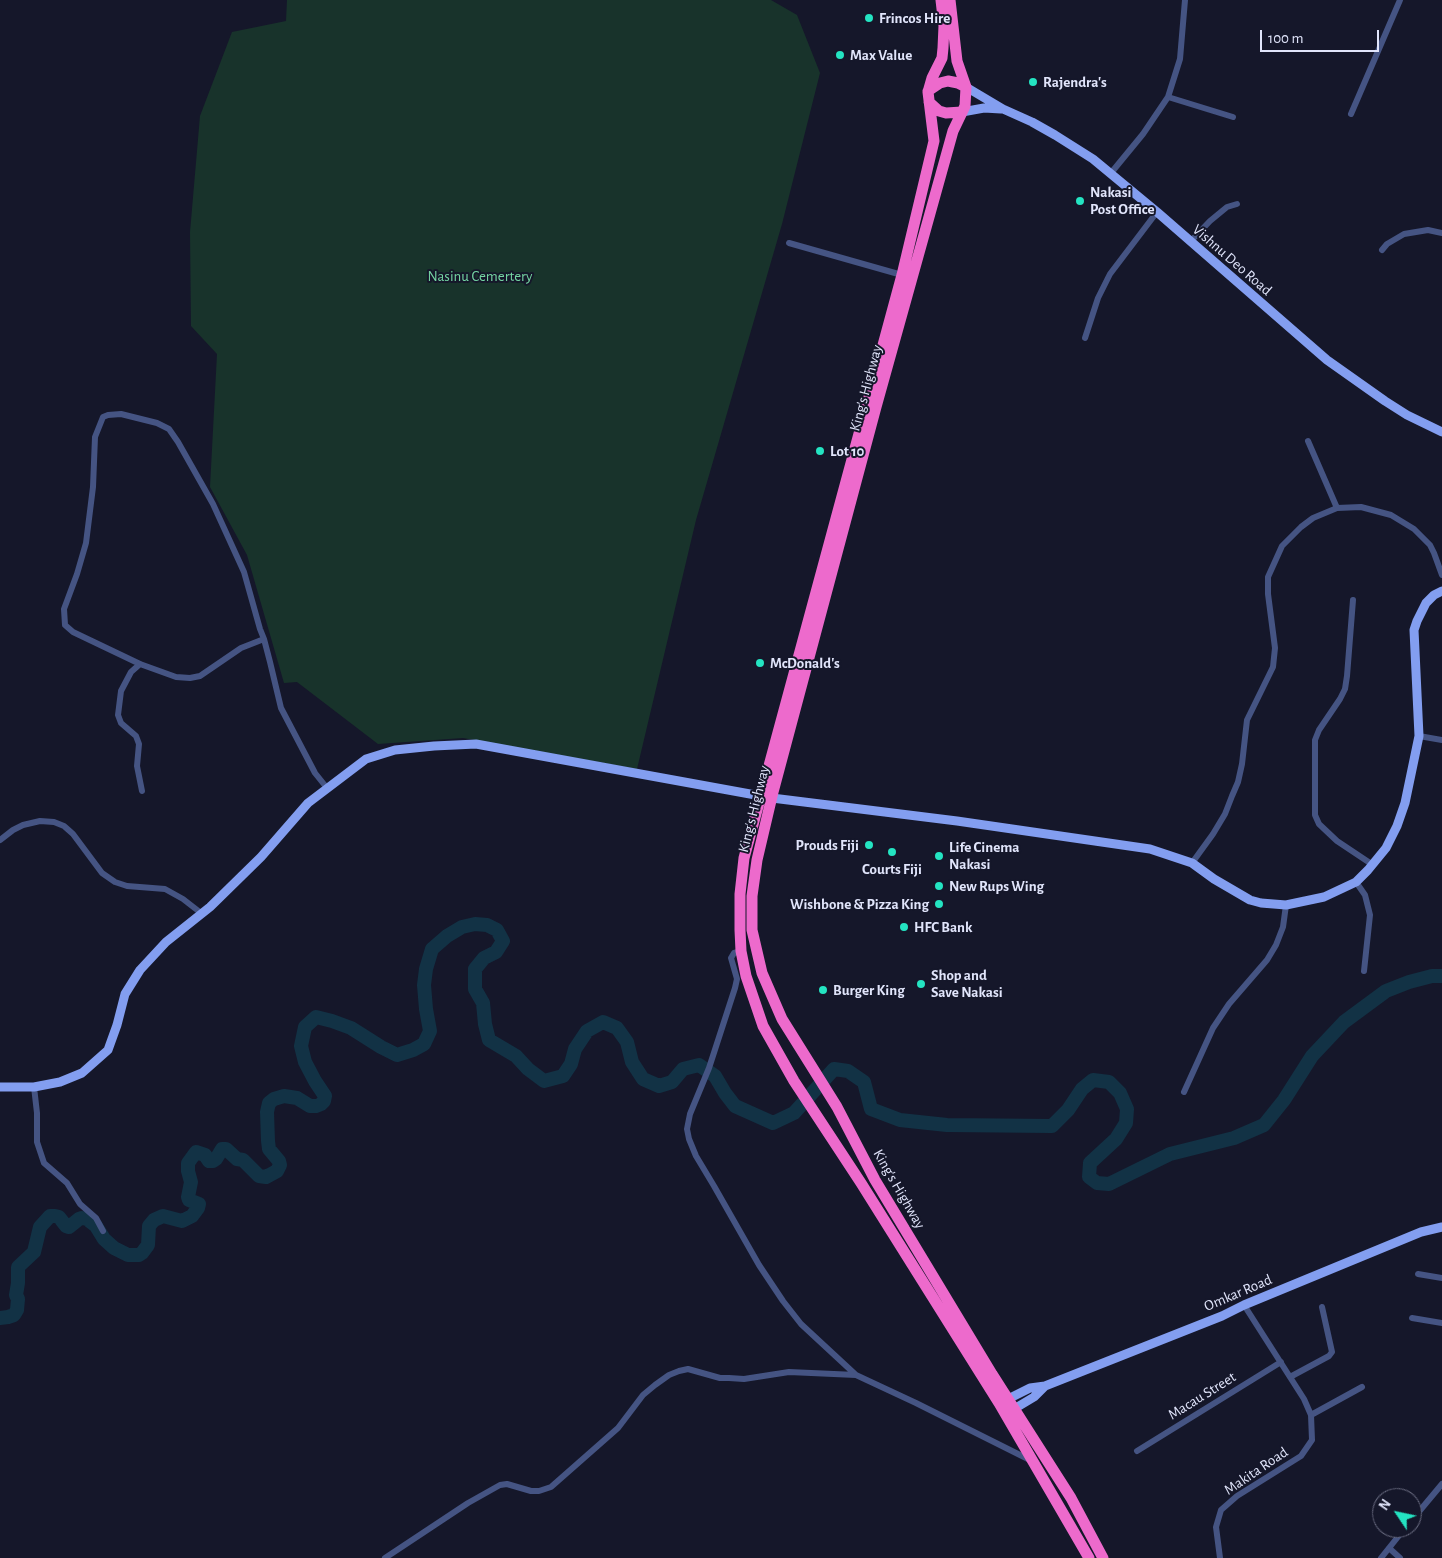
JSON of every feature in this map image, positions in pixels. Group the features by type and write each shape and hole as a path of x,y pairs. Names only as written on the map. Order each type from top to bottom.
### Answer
{"highway":[{"name":"King's Highway","path":"941,0 944,26 942,58 932,78 928,96 934,141 902,275 766,797 752,896 752,930 762,973 782,1019 812,1070 837,1107 875,1180 992,1374 1033,1462 1090,1558"},
{"name":"King's Highway","path":"950,0 957,61 966,87 966,100 953,131 766,797 744,858 740,894 741,951 746,976 763,1026 794,1081 1006,1406 1071,1498 1103,1558"},
{"path":"962,112 946,113 939,111 928,96 940,83 948,81 958,82 966,87"}],"street":[{"path":"1110,173 1143,134 1168,97 1180,59 1186,0"},
{"path":"1351,114 1400,0"},
{"name":"Vishnu Deo Road","path":"966,87 1003,109 1056,135 1093,159 1327,360 1385,401 1442,432"},
{"path":"1168,97 1233,117"},
{"name":"Vishnu Deo Road","path":"962,112 984,108 1003,109"},
{"path":"1190,242 1210,221 1227,207 1236,204"},
{"path":"1086,338 1098,298 1110,274 1157,212"},
{"path":"1382,250 1387,244 1404,234 1428,230 1442,234"},
{"path":"789,243 902,275"},
{"path":"264,639 241,648 200,676 190,678 176,677 140,664 74,632 65,625 64,609 86,543 93,487 95,437 103,417 121,414 157,423 169,429 213,504 240,563 264,639 281,708 315,773 326,788"},
{"path":"1308,441 1337,508"},
{"path":"1192,863 1225,814 1242,764 1246,720 1273,667 1275,648 1268,584 1270,570 1282,546 1313,518 1337,508 1350,507 1372,510 1391,515 1414,529 1430,545 1442,574"},
{"path":"0,1087 34,1087 60,1082 82,1073 108,1050 125,994 140,970 166,942 202,913 261,857 308,803 366,759 395,750 476,744 766,797 957,821 1140,848 1192,863 1214,879 1250,900 1260,903 1286,905 1324,897 1356,882 1386,848 1397,826 1405,803 1419,736 1414,630 1426,603 1434,595 1442,591"},
{"path":"1353,600 1345,689 1319,730 1316,740 1315,815 1319,824 1337,841 1373,865"},
{"path":"140,664 131,672 121,691 118,715 121,723 136,736 139,744 138,766 142,791"},
{"path":"1419,736 1442,740"},
{"path":"0,840 23,825 54,822 64,826 73,834 102,873 115,882 126,886 165,888 202,913"},
{"path":"1356,882 1365,895 1370,915 1364,970"},
{"path":"1184,1092 1213,1028 1229,1004 1267,960 1276,945 1284,927 1286,905"},
{"path":"741,951 734,953 731,958 737,980 709,1068 690,1114 687,1129 696,1156 759,1265 783,1301 801,1324 856,1375 1033,1462"},
{"path":"34,1087 37,1113 37,1142 44,1163 67,1183 80,1204 96,1218 103,1231"},
{"name":"Omkar Road","path":"1006,1406 1030,1388 1045,1386 1222,1316 1244,1305 1421,1232 1442,1227"},
{"path":"1418,1274 1442,1278"},
{"name":"Makita Road","path":"1220,1558 1216,1527 1221,1510 1237,1496 1301,1456 1312,1440 1311,1414 1304,1398 1244,1305"},
{"path":"1290,1377 1329,1356 1332,1352 1322,1307"},
{"path":"1412,1318 1442,1323"},
{"name":"Macau Street","path":"1137,1451 1281,1362"},
{"path":"385,1558 468,1503 500,1485 507,1484 539,1491 551,1487 618,1428 643,1395 669,1375 679,1371 688,1369 720,1378 744,1378 789,1372 856,1375"},
{"path":"1311,1414 1362,1387"},
{"path":"1422,1508 1442,1484"},
{"path":"1380,1558 1397,1538"},
{"path":"1389,1548 1400,1558"}],"green space":[{"name":"Nasinu Cemertery","path":"287,0 771,0 797,15 820,73 782,224 696,520 637,769 463,738 378,744 297,682 284,683 247,555 210,487 217,354 191,326 190,232 200,116 232,32 286,21"}],"waterway":[{"path":"0,1318 14,1315 17,1310 18,1267 34,1252 40,1227 50,1216 59,1217 69,1227 79,1219 87,1219 96,1226 104,1239 114,1248 128,1255 139,1255 148,1245 149,1226 154,1220 163,1216 182,1221 192,1216 198,1208 199,1204 189,1200 188,1197 191,1182 188,1163 196,1152 205,1155 209,1161 213,1161 222,1149 226,1149 237,1159 243,1160 259,1176 266,1177 277,1171 280,1165 279,1161 269,1149 268,1141 267,1112 269,1103 274,1099 284,1096 297,1098 310,1106 316,1106 324,1101 325,1096 305,1062 301,1046 305,1027 316,1017 332,1021 351,1028 397,1055 424,1044 430,1031 424,985 426,969 432,949 447,936 462,927 475,924 487,925 497,930 503,941 496,952 484,958 475,969 475,989 483,1003 489,1040 516,1056 528,1069 544,1081 563,1076 571,1064 575,1049 587,1031 603,1022 617,1028 627,1042 632,1062 643,1079 659,1086 672,1082 683,1069 699,1065 715,1076 735,1106 773,1123 794,1113 834,1069 848,1071 864,1082 871,1109 900,1120 947,1125 1052,1126 1068,1110 1082,1089 1093,1080 1109,1082 1120,1093 1127,1109 1126,1123 1116,1139 1090,1163 1089,1177 1097,1183 1109,1184 1170,1154 1234,1138 1264,1125 1284,1100 1312,1056 1344,1022 1386,991 1409,982 1432,976 1442,976"}],"place":[{"name":"Frincos Hire","path":"869,18"},
{"name":"Max Value","path":"840,55"},
{"name":"Rajendra's","path":"1033,82"},
{"name":"Nakasi Post Office","path":"1080,201"},
{"name":"Lot 10","path":"820,451"},
{"name":"McDonald's","path":"760,663"},
{"name":"Prouds Fiji","path":"869,845"},
{"name":"Courts Fiji","path":"892,852"},
{"name":"Life Cinema Nakasi","path":"939,856"},
{"name":"New Rups Wing","path":"939,886"},
{"name":"Wishbone & Pizza King","path":"939,904"},
{"name":"HFC Bank","path":"904,927"},
{"name":"Shop and Save Nakasi","path":"921,984"},
{"name":"Burger King","path":"823,990"}]}
